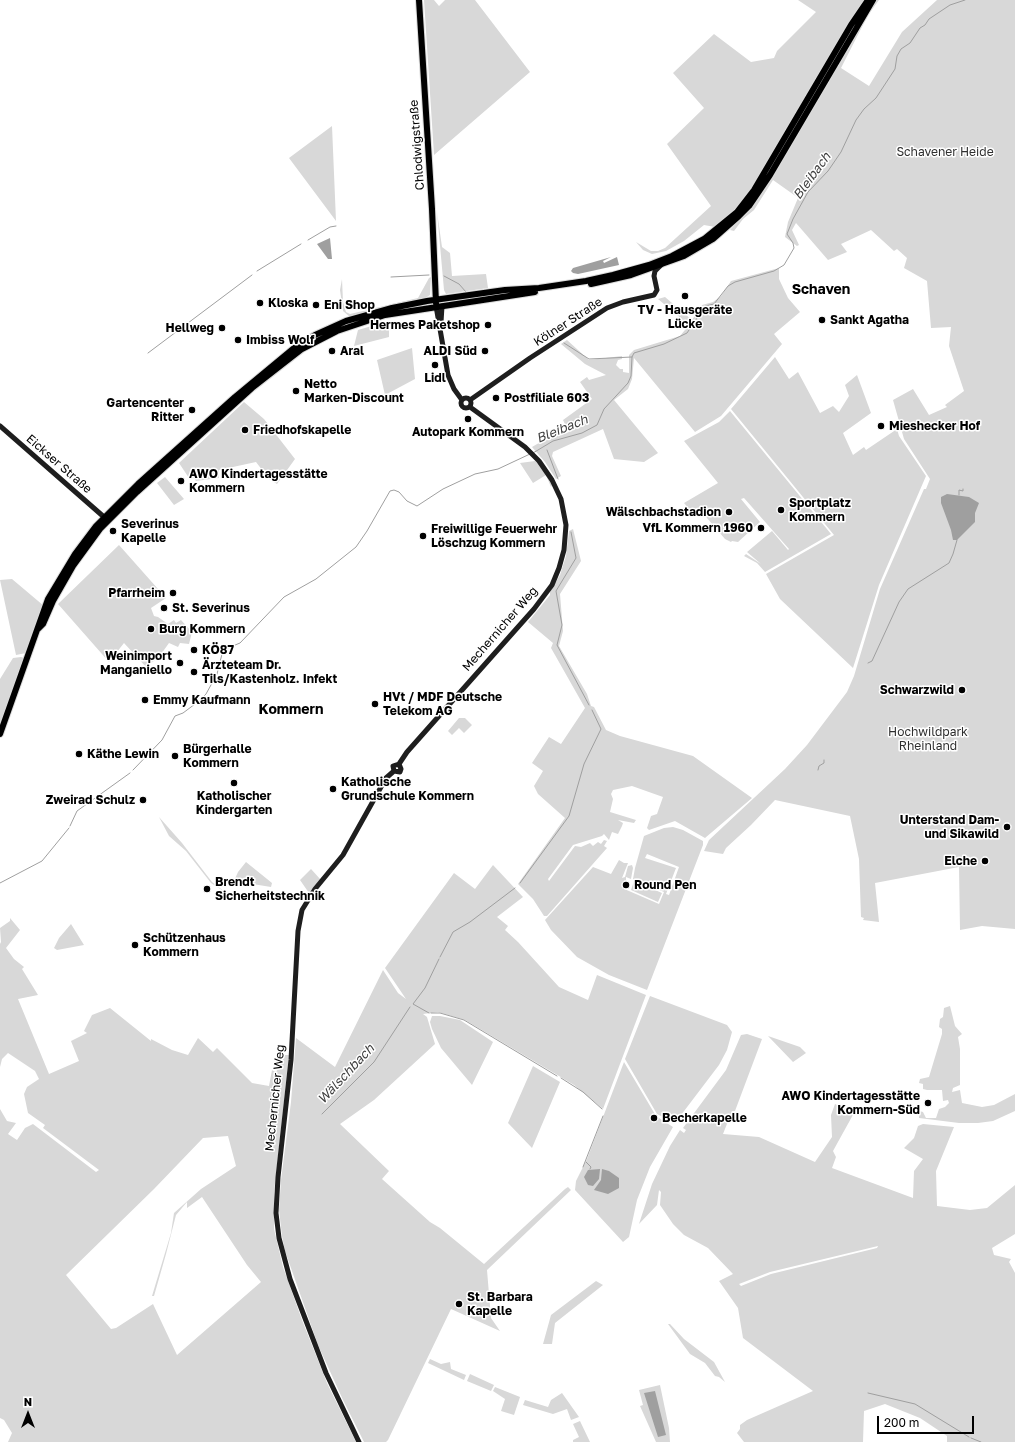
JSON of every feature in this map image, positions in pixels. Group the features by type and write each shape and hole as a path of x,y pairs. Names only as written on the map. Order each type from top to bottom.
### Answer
{"main road":[{"name":"Chlodwigstraße","path":"419,0 436,288 439,303"},
{"path":"0,734 48,599 58,580 81,545 104,517 138,484 235,397 294,348 341,323 392,308 427,301 439,303 613,280 662,265 684,256 720,233 747,201 764,175 851,25 868,0"},
{"path":"38,629 43,624 53,601 73,566 100,529 137,492 268,374 302,349 337,331 385,316 439,303 586,281 632,271 672,256 726,225 749,206 770,175 873,0"},
{"path":"427,301 436,288"}],"street":[{"name":"Kölner Straße","path":"470,400 530,358 607,308 628,300 651,296 656,292 654,276 655,271 662,265"},
{"path":"439,303 440,325 448,375 454,389 462,400 461,403 463,407 470,407 470,400 466,398 462,400"},
{"name":"Mechernicher Weg","path":"358,1441 326,1373 290,1279 279,1238 277,1189 291,1060 300,914 313,893 342,855 381,786 394,771 398,772 401,770 399,764 407,752 534,610 556,578 562,559 565,542 564,510 552,480 529,450 470,407"},
{"name":"Eickser Straße","path":"0,426 104,517"}],"green space":[{"path":"424,0 434,0 439,6 445,0 475,0 530,72 434,155"},
{"path":"798,0 865,0 836,45 748,195 735,211 715,227 704,225 684,241 666,251 652,254 643,250 636,242 651,251 658,251 665,248 711,206 667,144 704,108 673,73 714,34 751,62 774,58 777,51 816,12"},
{"path":"876,0 879,0 868,15 841,68 869,86 902,32 937,0 1015,0 1015,929 982,926 960,930 959,867 875,883 879,922 863,920 864,918 861,917 859,859 850,816 775,800 726,848 723,854 704,851 709,840 785,769 807,745 847,692 854,676 880,589 924,489 926,489 930,479 904,439 893,400 913,389 929,415 947,407 945,405 964,391 949,346 951,327 931,328 927,281 904,268 907,258 897,249 894,251 871,230 841,244 847,252 828,260 796,223 792,230 799,245 797,246 785,237 788,222 798,198 821,166 819,166 797,197 773,180 754,210 743,219 734,231 730,230 753,204 771,178"},
{"path":"332,126 336,221 289,158"},
{"path":"437,212 442,247 450,253 452,276 486,274 488,288 446,294 444,290"},
{"path":"779,268 779,279 788,298 800,312 774,334 782,344 721,416 695,432 634,358 632,379 628,389 614,400 658,453 644,462 614,459 603,429 553,452 552,456 561,476 556,479 545,462 532,447 544,440 569,432 563,420 592,399 580,382 587,377 589,380 606,375 585,364 561,344 567,340 589,360 622,356 622,359 618,360 616,365 620,369 623,369 623,372 629,373 629,355 634,350 680,336 689,325 658,299 665,297 692,320 702,305 713,302 721,296 731,281"},
{"path":"431,277 430,295 424,299 377,309 350,317 343,311 340,290 342,279 343,302 346,312 350,314 418,298"},
{"path":"389,321 389,337 354,346 358,330"},
{"path":"412,348 415,379 385,395 377,360"},
{"path":"775,357 789,379 798,372 820,413 833,406 839,412 849,396 845,385 857,375 871,413 843,433 853,455 864,447 866,450 897,429 899,436 926,476 879,585 853,668 780,599 766,574 834,535 731,409"},
{"path":"244,402 264,419 295,459 277,484 269,479 256,462 219,470 219,478 196,481 194,478 189,478 179,463"},
{"path":"730,411 831,534 765,572 757,563 744,556 746,554 761,564 747,552 772,531 788,550 789,549 744,498 741,499 760,522 738,542 731,542 725,539 701,511 691,511 684,503 718,483 684,441 719,422"},
{"path":"535,461 539,463 552,485 551,487 546,475 533,483 520,463"},
{"path":"165,477 184,499 174,505 157,483"},
{"path":"573,529 581,561 560,594 563,631 559,646 587,694 591,706 594,707 606,730 620,736 693,756 752,798 705,838 675,821 649,830 647,828 651,816 657,814 663,797 632,786 613,790 611,794 613,799 610,812 636,820 634,823 618,820 623,823 622,826 618,834 612,832 609,840 604,834 602,836 573,845 548,879 549,881 575,846 581,847 590,843 593,846 598,842 601,844 604,840 607,841 604,846 607,848 547,916 544,916 533,899 518,884 565,818 538,794 534,786 543,771 532,763 549,737 561,744 585,708 551,648 553,643 528,622 550,595 550,592 560,575 566,556 569,531"},
{"path":"119,545 166,598 151,608 154,616 168,624 174,620 176,623 181,620 192,632 189,644 180,643 178,647 169,643 159,657 146,667 124,643 109,662 58,604"},
{"path":"12,579 44,606 26,653 16,655 0,580"},
{"path":"13,658 24,658 0,724 0,679"},
{"path":"459,718 465,718 472,725 464,733 459,728 452,735 448,731"},
{"path":"159,817 182,843 212,882 225,892 211,883 186,851 169,836"},
{"path":"673,827 683,830 703,841 703,845 647,990 609,975 577,957 551,930 545,920 593,867 611,874 619,860 624,863 628,863 622,878 625,877 628,866 632,865 633,868 631,879 626,877 626,880 630,883 630,886 625,888 622,885 622,888 659,904 664,892 633,879 644,836 664,828","holes":["647,854 679,867 669,895 666,894 676,868 645,858"]},
{"path":"246,862 272,883 271,887 234,881 238,872"},
{"path":"493,865 523,897 497,917 508,926 505,930 559,987 588,1000 597,975 646,995 603,1109 574,1085 465,1020 438,1012 423,1014 427,1017 435,1044 374,1100 340,1124 389,1171 382,1179 430,1222 440,1228 484,1264 565,1189 568,1187 571,1190 487,1270 491,1318 500,1331 451,1309 388,1440 386,1442 364,1442 318,1345 285,1251 282,1236 279,1210 281,1180 291,1102 296,1038 335,1067 383,970 398,993 406,999 385,968 454,873 475,889"},
{"path":"311,869 321,880 309,893 300,880"},
{"path":"634,881 662,893 658,902 631,890"},
{"path":"10,918 20,930 6,948 14,959 24,967 22,969 38,995 18,999 49,1074 79,1061 71,1041 87,1033 84,1031 92,1015 110,1008 151,1041 151,1039 172,1050 188,1055 198,1038 213,1052 217,1048 252,1083 269,1086 272,1070 276,1072 285,1055 289,1055 274,1192 274,1229 283,1267 302,1320 327,1383 356,1442 8,1442 12,1433 4,1420 0,1418 0,1109 7,1121 16,1123 8,1134 17,1140 25,1128 33,1124 96,1172 99,1170 43,1128 45,1125 28,1113 24,1094 27,1087 39,1079 35,1071 8,1053 2,1059 0,1067 0,928 10,921","holes":["228,1136 236,1166 201,1189 174,1213 171,1233 152,1296 154,1296 176,1215 187,1202 187,1208 202,1197 247,1265 261,1282 177,1355 153,1304 116,1328 111,1329 66,1275 154,1189 203,1138"]},
{"path":"71,924 84,945 57,950 54,948 59,938"},
{"path":"650,996 727,1025 732,1032 727,1050 719,1065 675,1123 657,1114 625,1059"},
{"path":"950,1006 955,1026 962,1034 958,1037 960,1049 960,1085 953,1088 952,1092 960,1090 962,1103 982,1107 994,1105 1015,1094 1015,1111 993,1121 978,1123 959,1123 919,1118 919,1111 923,1112 926,1118 936,1118 939,1109 945,1107 949,1103 948,1100 943,1101 942,1090 923,1089 923,1084 919,1083 920,1079 929,1077 942,1034 942,1029 939,1027 940,1019 943,1017 944,1008"},
{"path":"432,1016 460,1020 493,1042 472,1085 441,1048 430,1022"},
{"path":"747,1034 762,1039 735,1111 732,1111 723,1134 759,1137 815,1162 832,1137 831,1115 835,1104 854,1113 833,1151 836,1157 832,1168 913,1198 914,1171 923,1159 904,1148 914,1138 918,1126 923,1124 954,1127 936,1171 937,1206 970,1210 987,1208 1015,1185 1015,1234 992,1248 994,1255 1011,1259 1009,1262 1015,1273 1015,1442 947,1442 947,1436 920,1418 885,1404 864,1411 863,1442 744,1442 737,1433 740,1429 740,1425 747,1420 813,1391 743,1338 738,1308 719,1281 733,1274 708,1248 684,1235 673,1224 660,1205 661,1192 659,1190 657,1205 639,1224 652,1184 670,1146 680,1130 684,1133 686,1130 683,1128 726,1070 741,1035","holes":["878,1246 877,1248 771,1274 741,1286 739,1284 770,1272"]},
{"path":"768,1036 800,1047 806,1053 793,1062"},
{"path":"624,1062 656,1116 673,1127 650,1167 637,1200 629,1237 623,1242 575,1190 576,1181 587,1159"},
{"path":"533,1066 560,1082 532,1148 508,1123"},
{"path":"596,1281 603,1285 555,1323 552,1344 543,1344 551,1315"},
{"path":"668,1324 670,1324 684,1339 714,1362 725,1382 719,1377 715,1376 705,1363 690,1354"},
{"path":"430,1359 441,1364 450,1362 451,1369 466,1375 464,1380 428,1363"},
{"path":"470,1374 494,1385 491,1391 467,1381"},
{"path":"660,1385 669,1428 670,1442 656,1442 640,1406 643,1405 639,1390"},
{"path":"495,1387 520,1397 514,1415 501,1411 505,1399 493,1391"},
{"path":"562,1393 579,1417 571,1420 567,1409 553,1414 523,1405 525,1400 548,1407 551,1400"},
{"path":"580,1421 590,1442 573,1442 573,1440 579,1437 573,1424"}],"shaded area":[{"path":"330,238 332,259 328,259 317,244"},
{"path":"611,257 603,261 604,263 617,257 619,265 578,274 571,271 573,268"},
{"path":"947,494 969,497 979,503 975,513 975,522 957,540 953,540 941,503 941,497"},
{"path":"600,1169 599,1179 593,1186 588,1185 584,1177 588,1170"},
{"path":"602,1169 609,1171 619,1178 619,1188 608,1194 594,1190 601,1180"},
{"path":"655,1391 666,1435 658,1437 644,1393"}],"waterway":[{"name":"Bleibach","path":"533,453 553,441 582,433 597,425 604,409 628,383 631,376 632,357 634,353 664,344 687,333 705,306 714,304 728,286 735,282 774,271 784,265 794,248 793,243 787,234 793,219 808,192 828,171 841,152 856,120 864,109 876,98 895,69 897,56 901,49 910,43 920,28 925,25 929,19 950,5 965,0"},
{"path":"308,240 330,227 336,226"},
{"path":"257,271 301,244"},
{"path":"148,353 252,275"},
{"path":"391,277 429,275"},
{"path":"444,276 459,284 466,292"},
{"path":"564,343 589,359 632,357"},
{"name":"Wälschbach","path":"547,450 558,479"},
{"name":"Bleibach","path":"133,770 162,740 175,716 183,713 206,694 217,674 223,650 240,643 284,597 316,579 356,547 390,491 394,490 399,492 407,501 417,506 443,489 475,474 498,469 530,454"},
{"path":"959,495 959,490 963,491 963,489"},
{"name":"Wälschbach","path":"571,532 576,558 556,591 562,625 557,645 589,705"},
{"path":"868,663 872,661 899,602 908,589 949,563 957,540"},
{"name":"Wälschbach","path":"520,883 569,816 584,764 601,729 592,710"},
{"path":"818,770 819,766 824,763 824,760"},
{"name":"Bleibach","path":"70,826 77,811 130,773"},
{"name":"Bleibach","path":"0,883 42,861 69,828"},
{"name":"Wälschbach","path":"440,957 453,932 470,922 515,888"},
{"name":"Wälschbach","path":"429,1013 413,1004 425,988 439,959"},
{"name":"Wälschbach","path":"322,1114 374,1062 410,1007"},
{"path":"431,1013 440,1013 464,1020 557,1076"},
{"path":"561,1078 583,1092 602,1109"},
{"path":"583,1167 603,1116"},
{"path":"586,1162 591,1167 590,1169"},
{"path":"868,1393 915,1404 969,1437"},
{"path":"971,1438 981,1442"}],"place":[{"name":"TV - Hausgeräte Lücke","path":"685,296"},
{"name":"Kloska","path":"260,303"},
{"name":"Eni Shop","path":"316,305"},
{"name":"Sankt Agatha","path":"822,320"},
{"name":"Hermes Paketshop","path":"488,325"},
{"name":"Hellweg","path":"222,328"},
{"name":"Imbiss Wolf","path":"238,340"},
{"name":"Aral","path":"332,351"},
{"name":"ALDI Süd","path":"485,351"},
{"name":"Lidl","path":"435,365"},
{"name":"Netto Marken-Discount","path":"296,391"},
{"name":"Postfiliale 603","path":"496,398"},
{"name":"Gartencenter Ritter","path":"192,410"},
{"name":"Autopark Kommern","path":"468,419"},
{"name":"Mieshecker Hof","path":"881,426"},
{"name":"Friedhofskapelle","path":"245,430"},
{"name":"AWO Kindertagesstätte Kommern","path":"181,481"},
{"name":"Sportplatz Kommern","path":"781,510"},
{"name":"Wälschbachstadion","path":"729,512"},
{"name":"VfL Kommern 1960","path":"761,528"},
{"name":"Severinus Kapelle","path":"113,531"},
{"name":"Freiwillige Feuerwehr Löschzug Kommern","path":"423,536"},
{"name":"Pfarrheim","path":"173,593"},
{"name":"St. Severinus","path":"164,608"},
{"name":"Burg Kommern","path":"151,629"},
{"name":"KÖ87","path":"194,650"},
{"name":"Weinimport Manganiello","path":"180,663"},
{"name":"Ärzteteam Dr. Tils/Kastenholz. Infekt","path":"194,672"},
{"name":"Schwarzwild","path":"962,690"},
{"name":"Emmy Kaufmann","path":"145,700"},
{"name":"HVt / MDF Deutsche Telekom AG","path":"375,704"},
{"name":"Käthe Lewin","path":"79,754"},
{"name":"Bürgerhalle Kommern","path":"175,756"},
{"name":"Katholischer Kindergarten","path":"234,783"},
{"name":"Katholische Grundschule Kommern","path":"333,789"},
{"name":"Zweirad Schulz","path":"143,800"},
{"name":"Unterstand Dam- und Sikawild","path":"1007,827"},
{"name":"Elche","path":"985,861"},
{"name":"Round Pen","path":"626,885"},
{"name":"Brendt Sicherheitstechnik","path":"207,889"},
{"name":"Schützenhaus Kommern","path":"135,945"},
{"name":"AWO Kindertagesstätte Kommern-Süd","path":"928,1103"},
{"name":"Becherkapelle","path":"654,1118"},
{"name":"St. Barbara Kapelle","path":"459,1304"}],"district":[{"name":"Schaven","path":"821,290"},
{"name":"Kommern","path":"291,710"}],"park label":[{"name":"Schavener Heide","path":"945,152"},
{"name":"Hochwildpark Rheinland","path":"928,739"}]}
